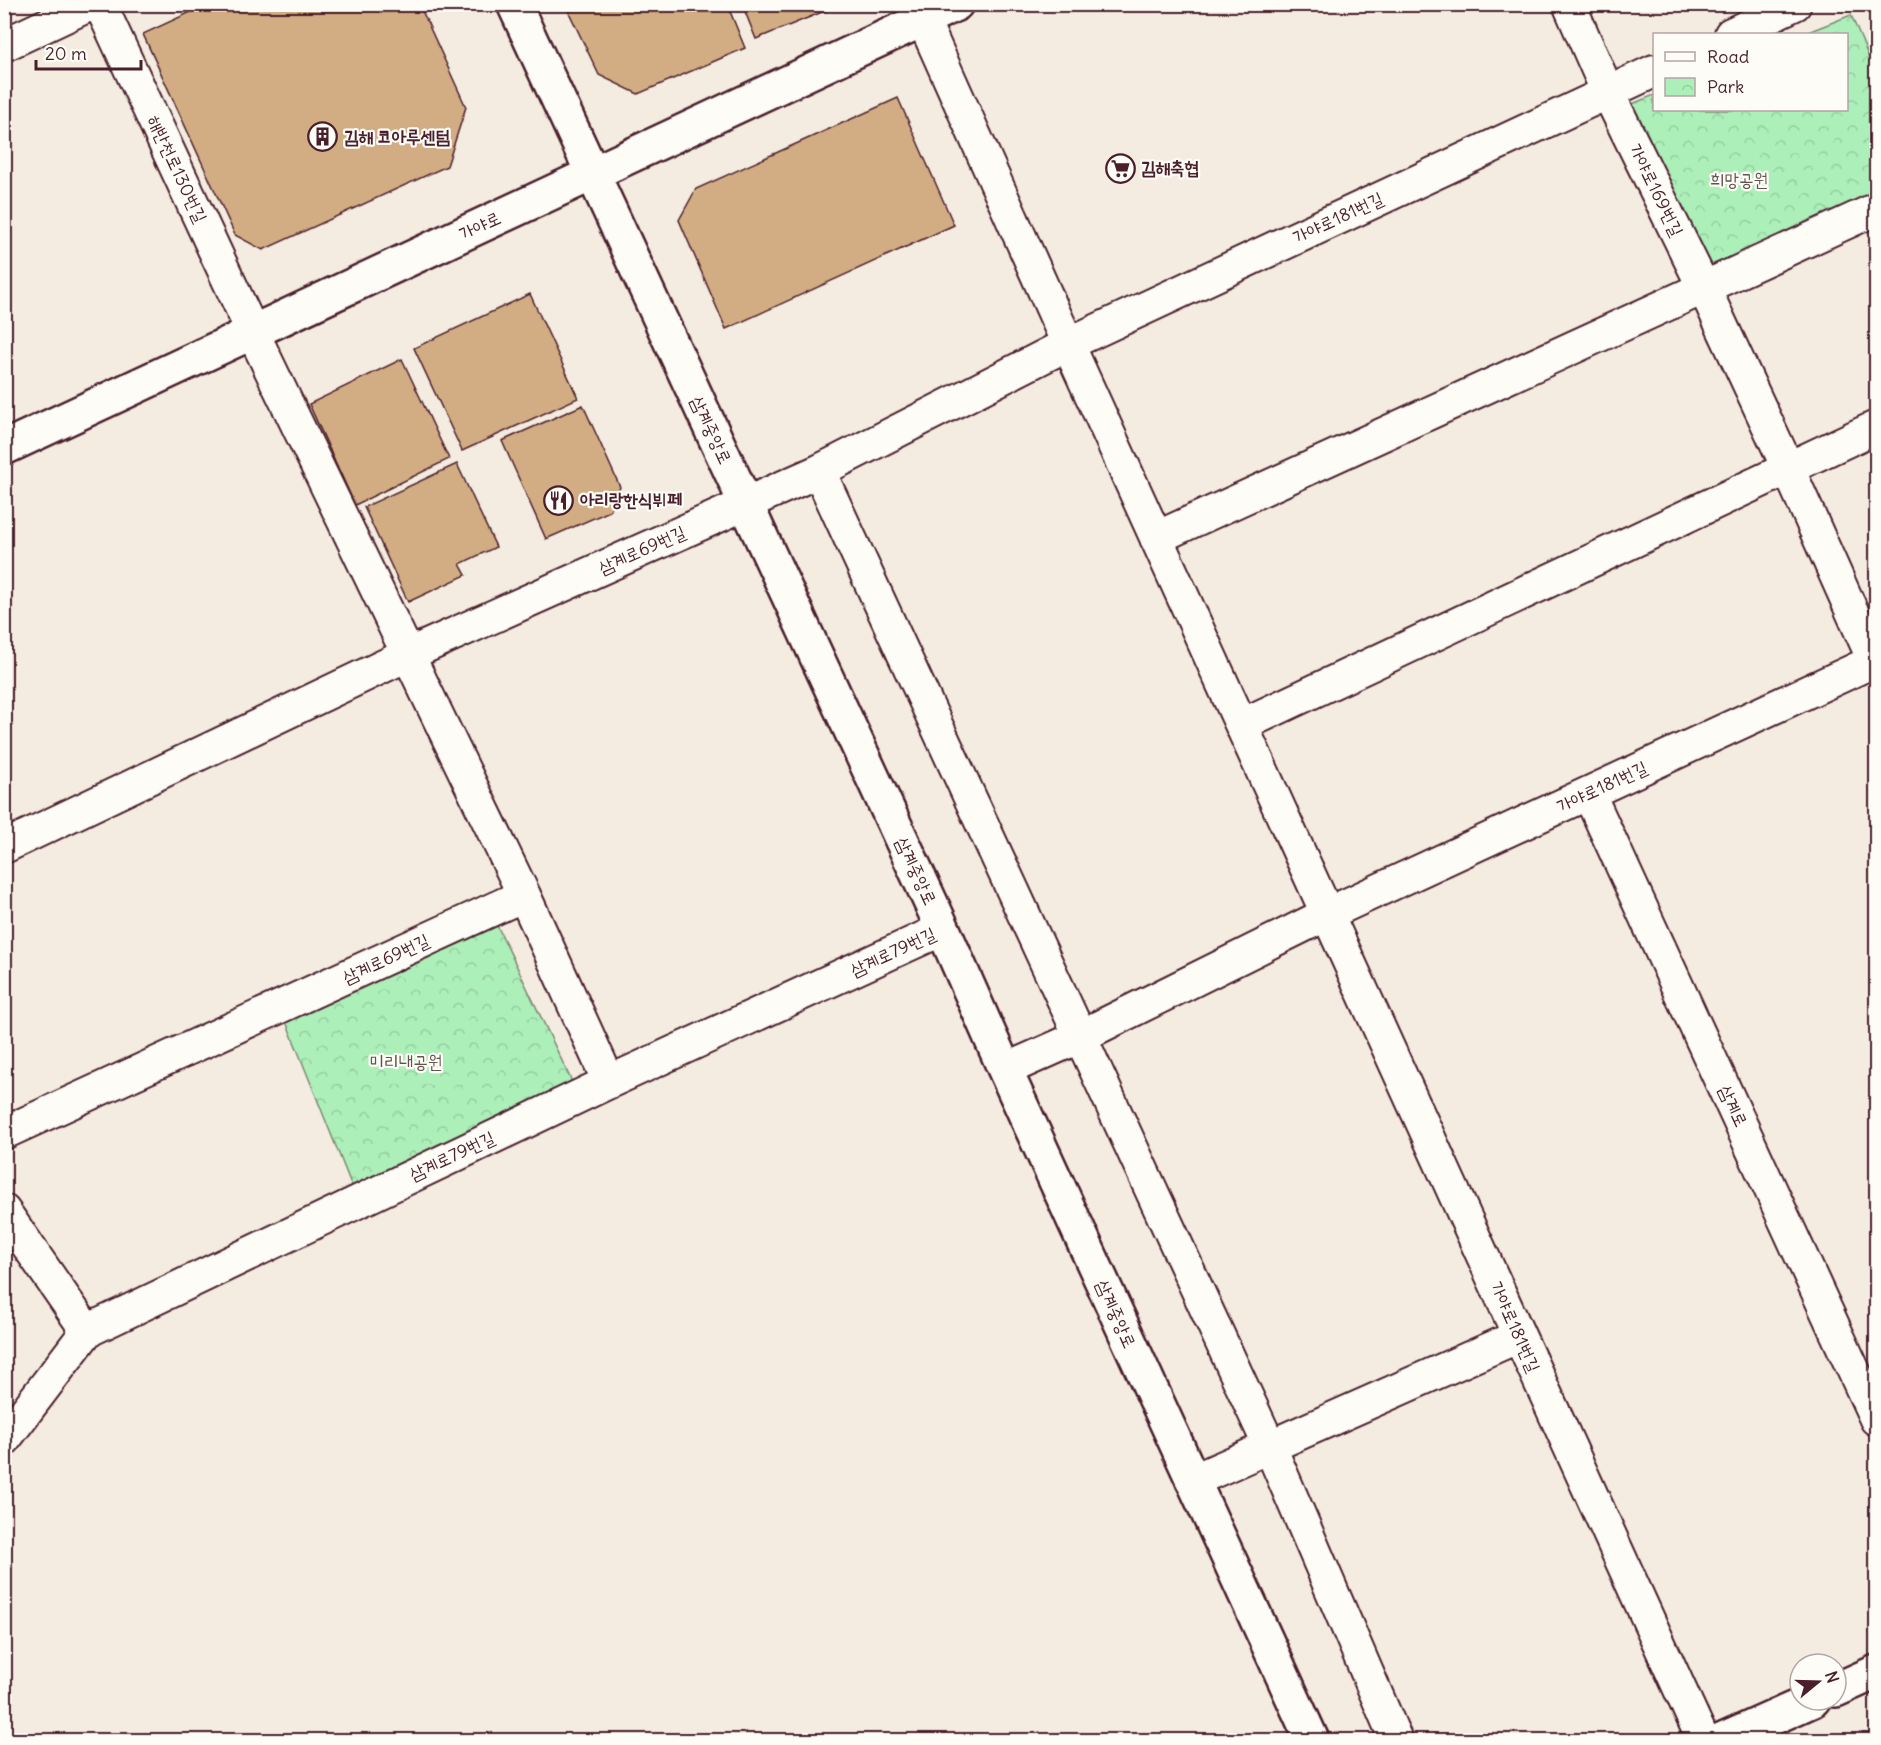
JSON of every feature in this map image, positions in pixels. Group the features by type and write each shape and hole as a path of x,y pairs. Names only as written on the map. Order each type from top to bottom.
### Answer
{"main road":[{"name":"삼계중앙로","path":"514,4 943,929 1192,1481 1312,1740"},
{"name":"가야로","path":"4,448 592,174 920,12 956,4"},
{"path":"1848,1685 1876,1672"},
{"path":"1723,1740 1788,1711"}],"street":[{"path":"4,45 91,4"},
{"name":"해반천로130번길","path":"100,4 253,333 407,655"},
{"name":"가야로169번길","path":"1569,4 1608,93 1704,288 1788,468 1875,661"},
{"path":"1733,33 1795,4"},
{"name":"가야로181번길","path":"920,12 1068,344 1703,1740"},
{"path":"1608,93 1653,71"},
{"name":"가야로181번길","path":"1068,344 1608,93"},
{"path":"1156,538 1876,209"},
{"name":"삼계로69번길","path":"4,847 407,655 819,471 1068,344"},
{"path":"1242,725 1876,428"},
{"path":"819,471 1270,1447 1396,1740"},
{"path":"407,655 524,895 609,1082"},
{"name":"가야로181번길","path":"1327,914 1875,661"},
{"name":"삼계로","path":"1589,794 1876,1419"},
{"name":"삼계로69번길","path":"4,1133 524,895"},
{"path":"1005,1070 1079,1037 1327,914"},
{"name":"삼계로79번길","path":"4,1440 87,1331 609,1082 943,929"},
{"path":"4,1211 87,1331"},
{"path":"1192,1481 1519,1336"}],"green space":[{"name":"희망공원","path":"1851,15 1876,74 1876,196 1706,274 1625,107 1653,95 1653,111 1848,111 1848,33 1806,33"},
{"name":"미리내공원","path":"495,921 573,1084 353,1189 283,1014"}],"building":[{"name":"김해 코아루센텀","path":"208,4 419,4 466,107 447,166 263,250 235,235 143,34"},
{"path":"565,4 727,4 745,48 638,94 599,75"},
{"path":"742,4 842,4 756,39"},
{"path":"898,98 954,225 726,329 679,220 696,189"},
{"path":"530,294 578,398 462,451 414,348"},
{"path":"402,359 449,459 355,505 309,404"},
{"path":"583,405 620,487 610,511 546,539 502,441"},
{"path":"457,464 496,547 460,564 466,575 408,602 364,507"}],"place":[{"name":"김해 코아루센텀","path":"323,137"},
{"name":"김해축협","path":"1120,168"},
{"name":"아리랑한식뷔페","path":"559,500"}]}
